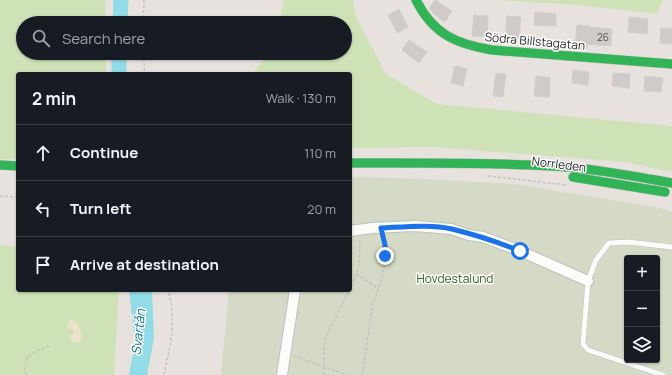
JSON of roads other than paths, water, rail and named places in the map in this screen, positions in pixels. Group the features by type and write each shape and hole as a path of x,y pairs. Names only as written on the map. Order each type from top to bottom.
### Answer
{"main road":[{"name":"Södra Billstagatan","path":"416,0 423,14 437,30 460,44 474,48 507,52 672,64"},
{"name":"Norrleden","path":"443,163 548,174 672,193"},
{"name":"Norrleden","path":"352,164 443,163 552,166 620,174 672,184"},
{"path":"0,165 16,166"}],"street":[{"path":"355,230 415,226 452,229 469,235 483,237 520,251 588,281"},
{"path":"282,375 296,292"}],"lane":[{"path":"662,375 588,350 583,344 588,281 596,260 610,243 628,242 672,247"}],"water":[{"path":"129,292 152,292 154,338 147,375 129,375 135,342"}],"waterway":[{"name":"Svartån","path":"120,16 121,0"},
{"name":"Svartån","path":"119,60 119,72"}],"park label":[{"name":"Hovdestalund","path":"455,278"}]}
